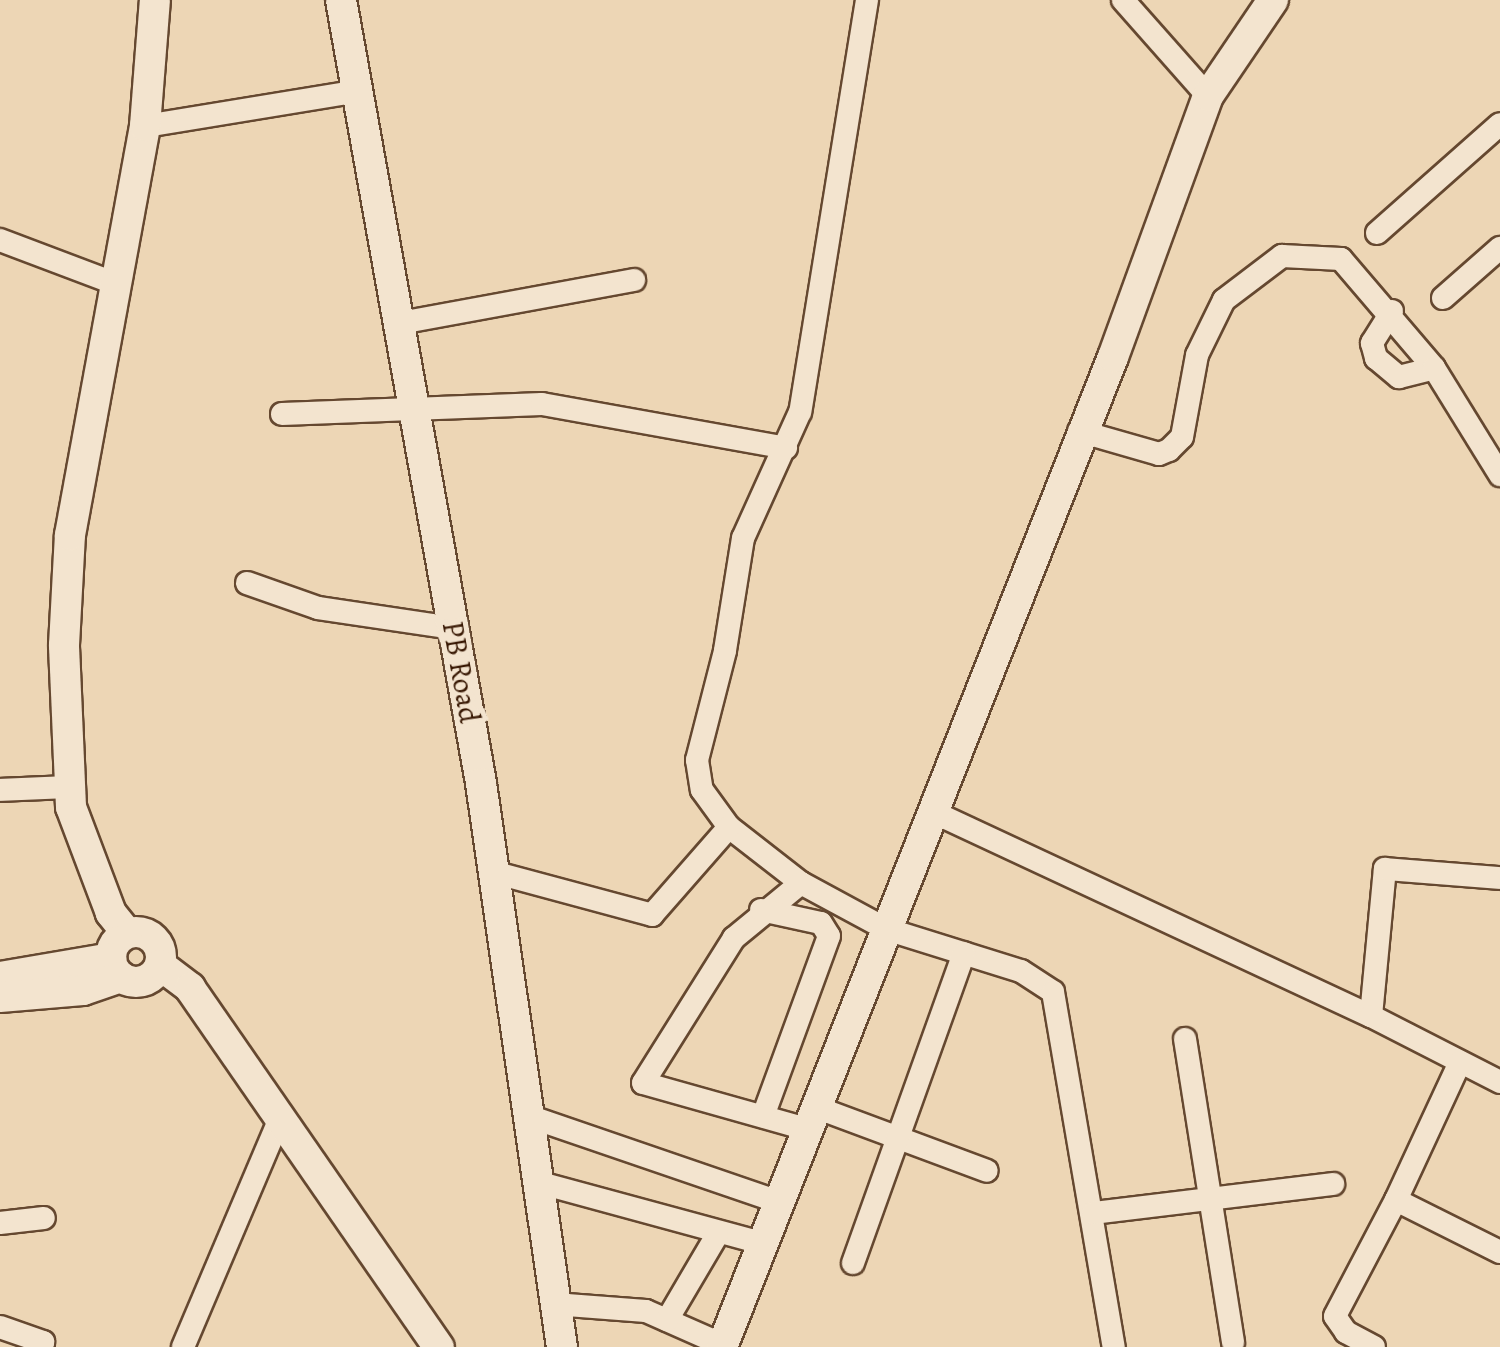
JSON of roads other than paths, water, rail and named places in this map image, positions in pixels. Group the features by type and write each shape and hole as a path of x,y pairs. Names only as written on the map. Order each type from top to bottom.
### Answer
{"street":[{"path":"155,0 145,126 119,285 70,535 63,708 69,787 111,914 120,956 144,982 160,965"},
{"name":"PB Road","path":"342,0 494,872 562,1347"},
{"path":"867,0 800,412 743,538 725,651 696,760 702,790 728,826 801,883 886,929 1021,971 1053,992 1114,1347"},
{"path":"1123,0 1208,96"},
{"path":"554,1304 602,1304 666,1320 722,1346 782,1203 1078,431 1113,357 1208,96 1273,0"},
{"path":"145,126 358,91"},
{"path":"1377,233 1500,124"},
{"path":"0,240 119,285"},
{"path":"1444,298 1500,248"},
{"path":"1078,431 1158,454 1169,450 1182,438 1197,355 1224,300 1282,256 1341,259 1392,311 1434,368 1500,475"},
{"path":"400,323 634,280"},
{"path":"1392,311 1372,344 1376,358 1399,377 1434,368"},
{"path":"282,414 542,404 786,448"},
{"path":"247,583 318,608 454,628"},
{"path":"0,790 69,787"},
{"path":"931,810 1371,1016 1500,1082"},
{"path":"494,872 652,915 728,826"},
{"path":"1371,1016 1385,869 1500,878"},
{"path":"801,883 761,910 734,938 643,1083 763,1116 814,1119 898,1138 987,1171"},
{"path":"761,910 821,923 829,936 763,1116"},
{"path":"0,997 83,990 120,956 150,936 160,965 190,988 439,1347"},
{"path":"853,1263 964,953"},
{"path":"0,977 120,956"},
{"path":"1185,1039 1233,1342"},
{"path":"1374,1347 1346,1332 1335,1316 1396,1200 1460,1062"},
{"path":"528,1116 782,1203"},
{"path":"182,1347 280,1118"},
{"path":"537,1182 718,1235 765,1244"},
{"path":"1093,1213 1332,1184"},
{"path":"1396,1200 1500,1252"},
{"path":"0,1224 44,1218"},
{"path":"666,1320 718,1235"},
{"path":"0,1326 42,1342 40,1347"}]}
